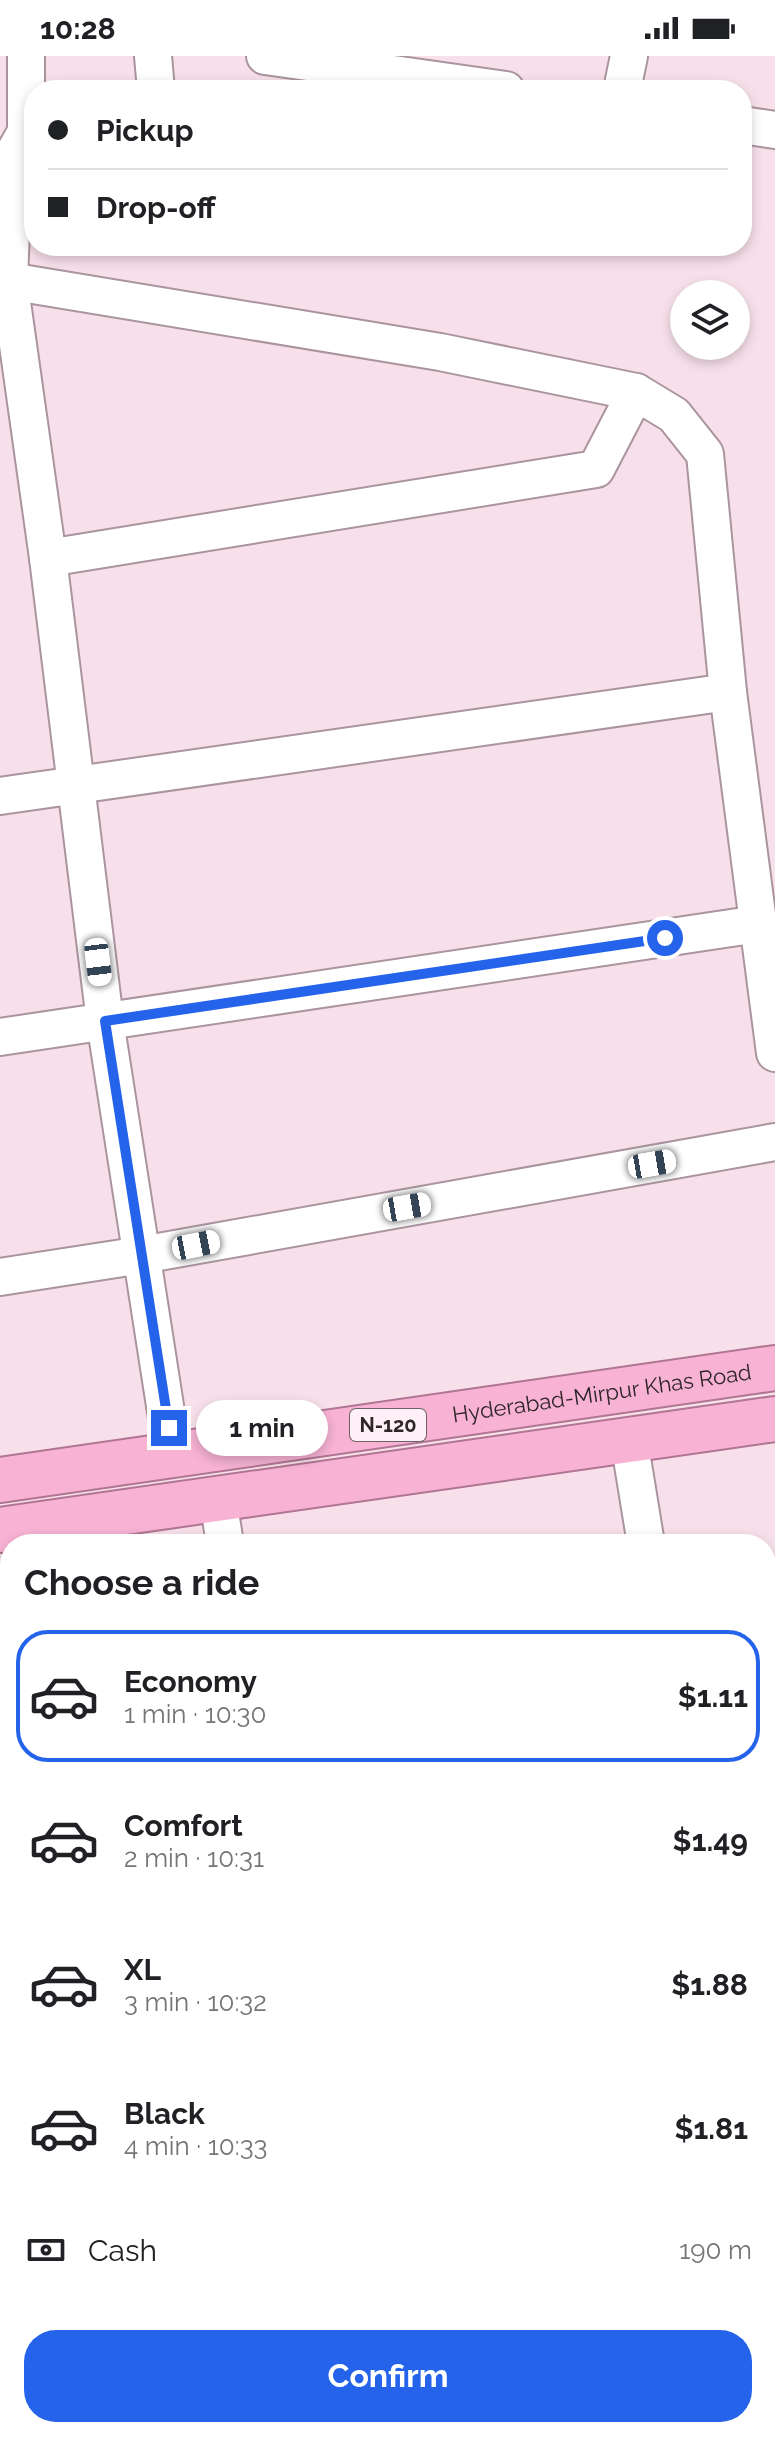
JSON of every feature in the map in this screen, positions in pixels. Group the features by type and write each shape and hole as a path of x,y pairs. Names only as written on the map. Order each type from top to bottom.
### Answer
{"highway":[{"name":"Hyderabad-Mirpur Khas Road","path":"0,1480 775,1368"},
{"name":"N-120","path":"0,1530 775,1419"}],"street":[{"path":"26,56 26,80"},
{"path":"153,56 155,80"},
{"path":"265,56 435,80"},
{"path":"624,80 629,56"},
{"path":"752,127 775,130"},
{"path":"24,135 7,158 9,281 48,558 105,1021 173,1457"},
{"path":"9,281 440,352 636,392 674,415 705,454 728,692 775,1053"},
{"path":"48,558 596,469 636,392"},
{"path":"0,796 728,692"},
{"path":"0,1037 758,924"},
{"path":"0,1277 142,1255 775,1142"},
{"path":"629,1440 644,1534"},
{"path":"218,1499 223,1534"}],"route":[{"path":"169,1428 105,1021 665,938"}]}
